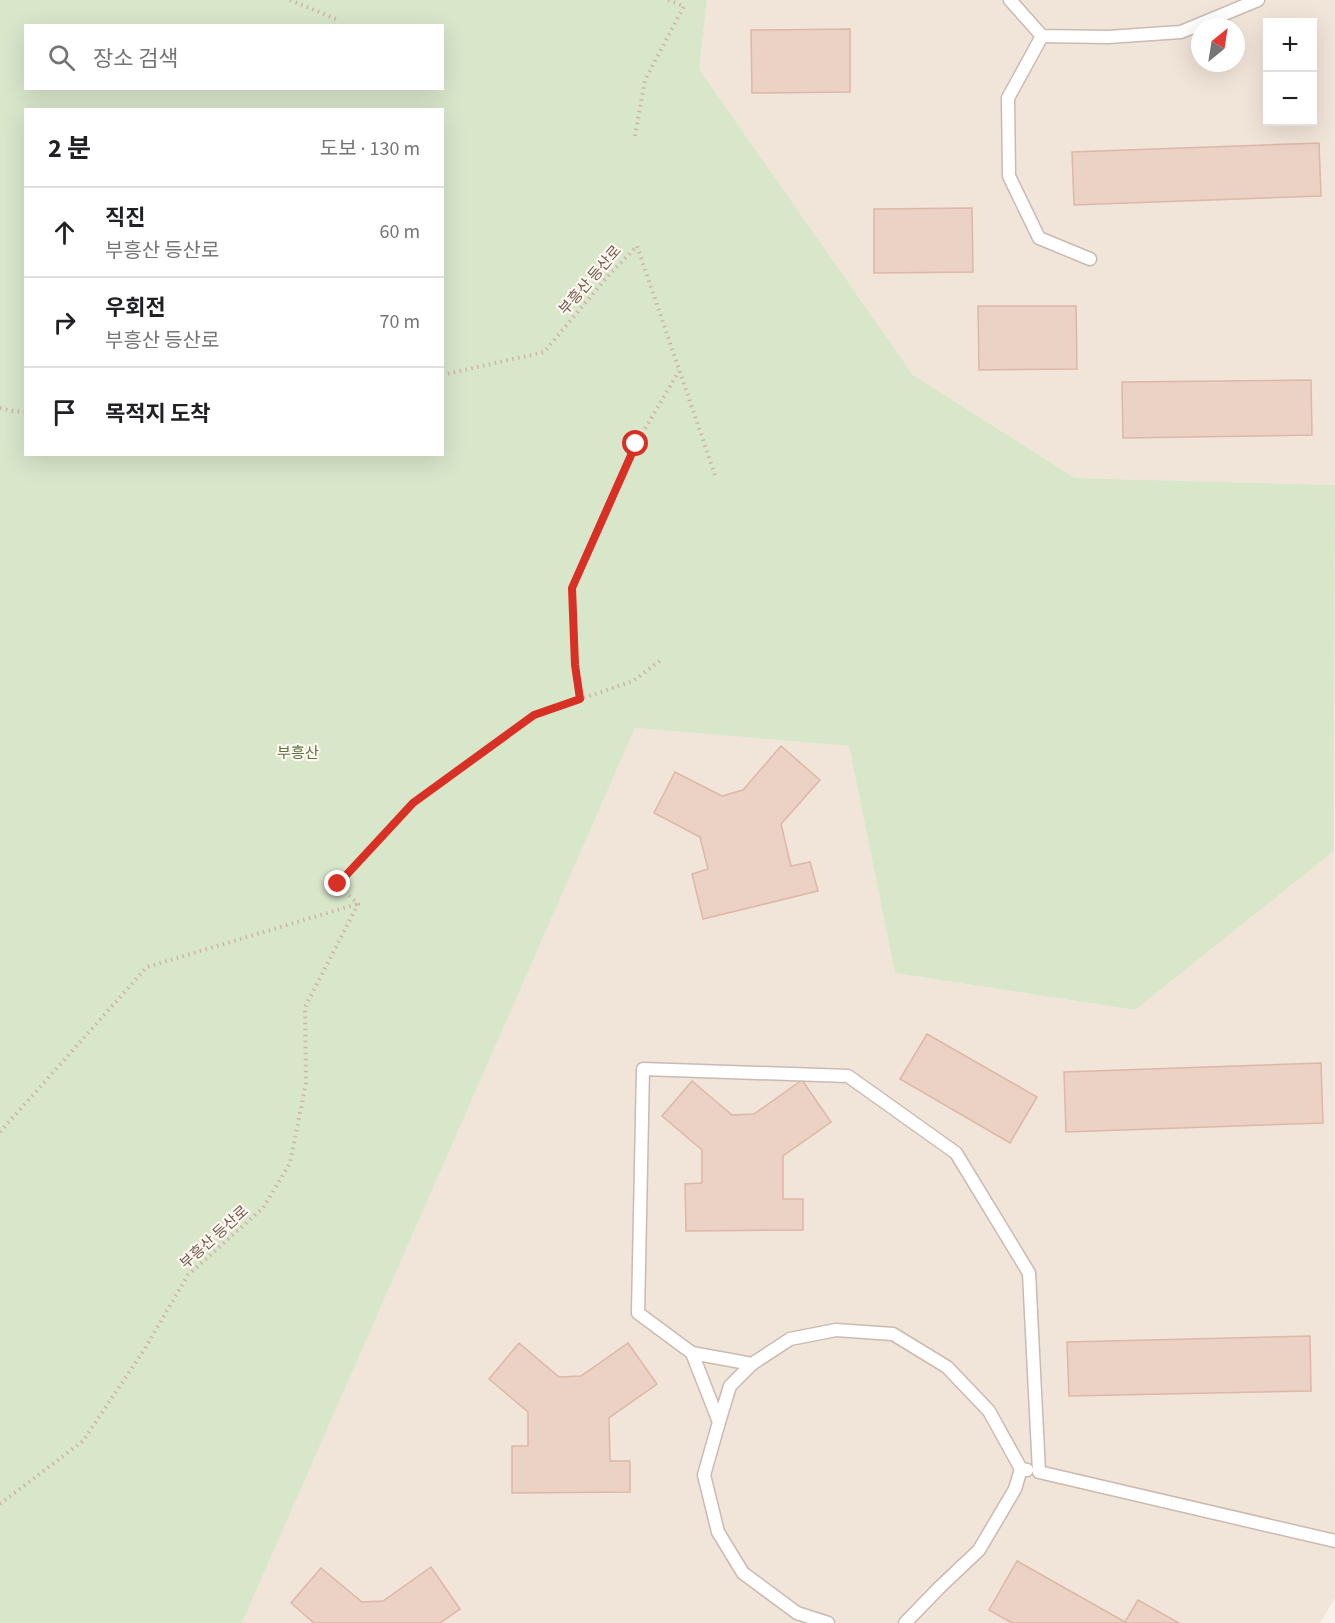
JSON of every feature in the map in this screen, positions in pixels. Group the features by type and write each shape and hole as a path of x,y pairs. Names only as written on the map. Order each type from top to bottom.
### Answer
{"lane":[{"path":"1010,0 1042,36 1108,37 1181,32 1258,0"},
{"path":"1042,36 1008,98 1009,176 1039,238 1090,259"},
{"path":"752,1364 692,1353 638,1313 643,1069 848,1076 956,1153 1029,1273 1038,1473"},
{"path":"828,1623 797,1613 743,1573 718,1532 704,1475 730,1386 752,1364 790,1340 836,1330 893,1334 947,1367 989,1411 1021,1469 1015,1490 980,1550 905,1623"},
{"path":"692,1353 719,1422"},
{"path":"1021,1469 1335,1541"}],"path":[{"path":"290,0 336,19"},
{"path":"635,136 645,80 684,6 668,0"},
{"name":"부흥산 등산로","path":"444,375 544,352 608,276 637,246 716,478"},
{"path":"580,699 575,665 572,588 636,444 679,371"},
{"path":"0,408 24,412"},
{"path":"0,1132 147,967 358,904 338,884 413,803 534,715 633,681 661,660"},
{"name":"부흥산 등산로","path":"0,1504 82,1441 144,1350 188,1275 263,1208 290,1163 306,1083 305,1007 358,904"}],"shaded area":[{"path":"707,0 1335,0 1335,485 1075,478 913,375 699,69"},
{"path":"635,728 849,746 895,973 1135,1010 1334,851 1335,1598 1320,1623 242,1623"}],"green space":[{"name":"부흥산","path":"0,0 707,0 699,69 913,375 1075,478 1335,485 1334,851 1135,1010 895,973 849,746 635,728 242,1623 0,1623"}],"building":[{"path":"850,29 850,92 752,93 751,30"},
{"path":"1319,143 1321,196 1074,205 1072,152"},
{"path":"972,208 973,272 874,273 874,209"},
{"path":"978,306 1076,306 1077,369 979,370"},
{"path":"1311,380 1312,435 1123,438 1122,382"},
{"path":"781,746 820,780 781,824 791,866 810,862 818,891 703,919 692,874 708,869 700,837 654,813 675,772 722,796 743,790"},
{"path":"927,1034 1037,1097 1010,1143 900,1079"},
{"path":"1321,1063 1323,1123 1066,1132 1064,1072"},
{"path":"802,1080 831,1122 783,1156 783,1199 803,1199 803,1230 686,1231 685,1184 702,1183 702,1150 662,1116 692,1081 732,1115 754,1114"},
{"path":"1310,1336 1311,1391 1069,1396 1067,1342"},
{"path":"519,1343 559,1377 581,1376 628,1343 657,1384 609,1418 610,1461 630,1461 630,1492 512,1493 512,1446 528,1446 528,1412 489,1379"},
{"path":"1017,1561 1125,1622 1138,1600 1179,1623 1012,1623 989,1610"},
{"path":"431,1567 460,1609 440,1623 314,1623 291,1603 321,1568 362,1602 383,1601"}],"route":[{"path":"338,884 413,803 534,715 580,699 575,665 572,588 636,444"}]}
